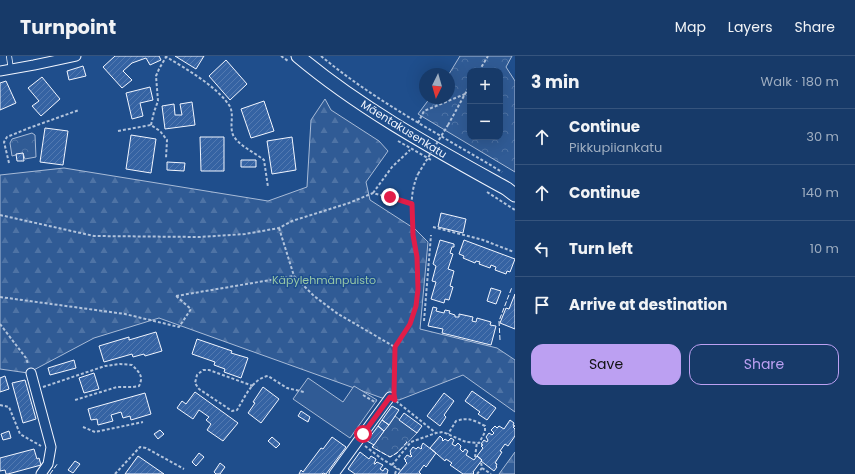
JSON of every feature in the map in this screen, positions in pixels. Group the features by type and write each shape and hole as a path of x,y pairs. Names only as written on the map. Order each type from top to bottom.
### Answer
{"main road":[{"name":"Mäentakusenkatu","path":"298,56 335,85 426,144 507,189 515,195"}],"street":[{"path":"0,71 76,56"},
{"path":"31,373 51,447 48,464 41,474"},
{"path":"334,474 358,441 393,399"}],"lane":[{"path":"9,56 11,70"}],"path":[{"path":"151,125 158,101 156,76 158,69 166,56 218,91 230,106 234,135 244,146 264,160 268,187"},
{"path":"321,56 360,85 418,123 503,173"},
{"path":"481,68 488,56"},
{"path":"436,433 393,399 395,347 410,324 416,306 418,289 417,257 413,235 412,204 415,180 467,90"},
{"path":"418,123 424,111 465,94"},
{"path":"10,163 4,142 7,137 79,110"},
{"path":"118,130 151,125 160,131 167,140 166,158"},
{"path":"0,215 94,236 200,237 245,234 279,228 292,221 349,203 373,193 392,167 410,149"},
{"path":"373,193 412,204"},
{"path":"433,227 484,240 514,252"},
{"path":"279,228 294,276 314,296 338,314 395,347"},
{"path":"424,320 431,235"},
{"path":"0,297 124,314 179,327 191,309 176,296 294,276"},
{"path":"0,324 26,358 31,373"},
{"path":"36,390 105,366 129,364 132,365 141,376 139,386 126,388 117,386 75,400"},
{"path":"253,386 209,370 203,370 198,375 195,383 199,389 232,411 237,410 253,386 257,380 262,377 268,376 287,388 304,392"},
{"path":"0,405 8,407 20,434 36,442 50,453"},
{"path":"388,468 411,442 443,432 466,442 479,443 485,432 485,426 471,419 464,418 456,421 448,434"},
{"path":"83,427 95,432 143,422"},
{"path":"358,441 400,470"},
{"path":"475,457 477,442"},
{"path":"115,474 140,447 146,448 184,468"},
{"path":"481,462 482,468 491,474"},
{"path":"395,474 397,468"},
{"path":"477,474 482,468"}],"green space":[{"path":"460,56 512,56 506,67 515,81 515,172 418,114 426,104 455,104 455,68 453,68"},
{"name":"Käpylehmänpuisto","path":"325,99 331,110 379,141 388,151 366,182 370,200 415,229 428,242 420,329 497,348 515,360 515,412 463,375 399,400 382,398 159,318 94,338 28,373 0,369 0,175 64,168 268,201 307,187 311,120"},
{"path":"32,133 35,135 36,157 25,159 23,153 12,156 10,143 12,139"},
{"path":"395,416 417,433 401,449 390,457 372,447"},
{"path":"515,452 515,474 499,474"}],"shaded area":[{"path":"308,378 343,402 354,386 377,400 350,438 293,399"}],"building":[{"path":"115,56 159,56 161,60 150,65 146,58 132,63 123,71 132,80 122,88 103,67"},
{"path":"175,56 204,56 196,69"},
{"path":"226,60 247,84 230,100 209,76"},
{"path":"83,66 86,76 69,80 67,71"},
{"path":"42,77 60,99 41,116 32,106 39,101 28,88"},
{"path":"6,81 16,103 0,110 0,83"},
{"path":"150,87 153,100 140,103 143,116 132,119 126,93"},
{"path":"264,101 274,131 251,138 241,109"},
{"path":"192,102 195,125 165,129 162,106 174,104 175,115 182,115 180,104"},
{"path":"45,128 68,131 63,165 40,162"},
{"path":"131,135 156,139 151,173 126,169"},
{"path":"200,137 224,137 224,171 201,171"},
{"path":"292,137 296,170 272,174 267,141"},
{"path":"23,153 24,161 17,161 16,154"},
{"path":"241,160 256,160 256,167 241,167"},
{"path":"167,162 185,163 184,171 167,170"},
{"path":"441,213 466,219 463,233 438,227"},
{"path":"440,240 454,244 454,247 452,247 450,253 453,254 448,269 454,271 450,286 453,287 449,300 445,299 444,303 431,299 436,282 432,281 436,266 433,264"},
{"path":"464,240 515,259 510,272 507,271 506,274 495,270 496,267 491,265 490,268 479,264 480,262 476,261 475,263 463,258 464,256 459,254"},
{"path":"491,288 501,291 496,304 487,301"},
{"path":"515,294 515,329 500,323 506,308 509,309"},
{"path":"433,307 437,308 436,311 444,313 445,310 450,311 449,313 455,315 455,317 459,317 459,314 473,317 472,321 476,322 477,318 491,322 490,325 496,326 491,345 442,333 443,329 428,326"},
{"path":"156,332 162,351 145,356 144,354 133,357 132,354 104,362 99,346 129,337 129,340"},
{"path":"197,339 232,351 231,353 248,358 241,378 224,372 225,369 214,365 215,362 192,354"},
{"path":"74,360 76,368 50,375 48,368"},
{"path":"94,373 99,389 84,393 79,378"},
{"path":"5,376 9,389 0,392 0,378"},
{"path":"25,380 36,419 23,423 12,383"},
{"path":"263,387 279,399 261,423 248,413"},
{"path":"472,391 496,408 487,420 478,414 480,412 465,401"},
{"path":"195,392 238,423 223,441 207,430 211,424 206,420 209,417 199,410 193,419 177,408 182,401 186,404"},
{"path":"145,393 151,414 131,420 130,416 123,418 121,412 111,415 113,421 98,425 97,419 91,420 88,409"},
{"path":"444,393 454,401 444,415 446,417 440,426 427,416"},
{"path":"392,406 399,410 389,425 382,420"},
{"path":"301,411 310,417 308,422 298,416"},
{"path":"404,413 422,426 417,433 399,420"},
{"path":"382,420 389,425 384,431 378,426"},
{"path":"510,420 515,426 513,427 515,429 515,436 508,446 505,444 500,451 502,452 495,463 497,464 497,467 494,471 477,456 483,448 481,446 483,445 481,444 484,440 487,442 488,440 486,437 489,433 492,435 494,433 491,430 495,426 497,428 499,426 504,429"},
{"path":"378,426 384,431 374,445 367,441"},
{"path":"160,430 164,434 158,439 154,434"},
{"path":"9,431 11,438 3,440 1,434"},
{"path":"440,436 443,441 445,439 448,441 451,438 454,440 452,444 455,446 458,443 461,446 460,449 463,452 465,449 468,451 466,455 474,460 477,456 482,460 473,474 463,474 450,465 452,463 446,459 445,461 430,448"},
{"path":"272,437 280,444 276,448 268,441"},
{"path":"332,437 346,447 326,474 299,474 301,470 303,472 321,448 323,449"},
{"path":"423,443 436,453 426,467 424,465 419,472 421,474 398,474 407,463 404,459 407,455 412,456 410,451 413,447 416,449 418,447 421,449"},
{"path":"34,449 37,459 39,458 41,465 8,474 6,474 5,470 0,471 0,458"},
{"path":"360,452 369,459 371,456 376,459 374,464 377,462 383,465 380,469 383,471 385,468 388,470 387,474 355,474 348,469"},
{"path":"199,453 204,457 196,466 192,462"},
{"path":"138,456 164,474 125,474"},
{"path":"75,461 80,464 73,473 68,470"},
{"path":"220,463 225,467 220,474 216,474 214,472"}],"fence":[{"path":"500,340 499,321 512,287"},
{"path":"374,445 372,447 390,457 397,453 407,442 405,440"},
{"path":"50,474 58,463"}],"route":[{"path":"363,434 390,397 395,400 395,347 410,324 416,306 418,289 417,257 413,235 412,204 390,197"}]}
